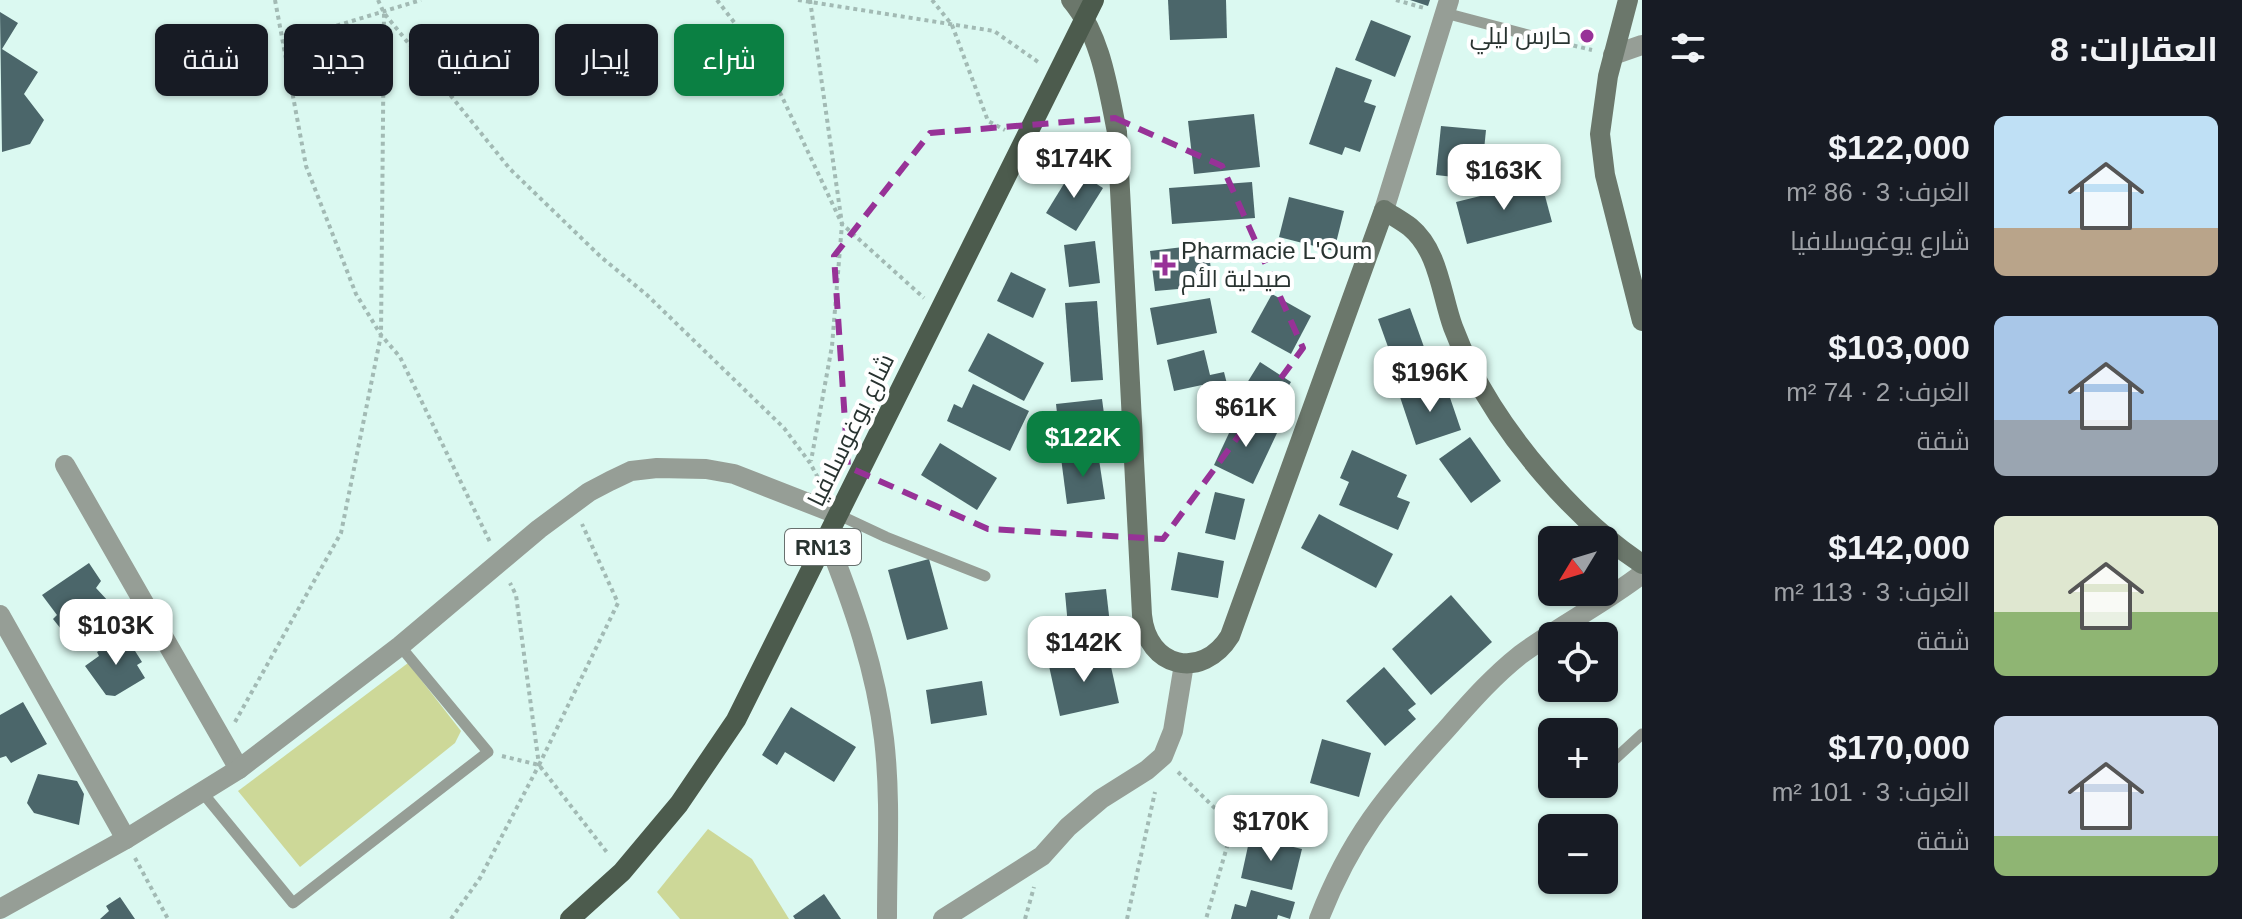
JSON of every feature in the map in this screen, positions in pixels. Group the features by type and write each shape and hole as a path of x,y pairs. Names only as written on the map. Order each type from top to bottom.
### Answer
{"main road":[{"path":"1071,0 1089,8 1117,132 1143,630 1158,653 1170,661 1198,663 1222,648 1230,636 1384,210 1411,228 1423,242 1441,284 1452,326 1471,367 1494,408 1523,448 1581,513 1620,550 1642,564"},
{"path":"1628,0 1602,110 1601,152 1642,321"},
{"name":"شارع يوغوسلافيا","path":"570,919 622,872 679,804 736,720 1089,8"}],"street":[{"path":"1384,210 1447,7"},
{"path":"1613,55 1642,45"},
{"path":"65,465 239,769"},
{"path":"0,909 126,839 239,769 400,646 573,504 589,492 631,471 706,469 734,474 839,515"},
{"path":"827,539 853,603 866,648 884,737 888,798 887,917"},
{"path":"1319,919 1349,851 1373,814 1479,693 1523,653 1642,574"},
{"path":"0,615 126,839"},
{"path":"943,919 1042,856 1068,827 1101,799 1163,756 1173,731 1184,664"}],"lane":[{"path":"1447,7 1532,36"},
{"path":"839,515 985,576"},
{"path":"202,792 293,903 488,752 400,646"},
{"path":"1618,756 1642,734"}],"path":[{"path":"275,0 306,166 356,294 381,335 400,357 516,595 539,765 622,872"},
{"path":"378,0 384,13 510,169 784,428 810,463 839,515"},
{"path":"283,42 421,0"},
{"path":"717,0 767,65 842,224 937,311"},
{"path":"798,0 994,31 1056,75"},
{"path":"932,0 952,25 988,121 1023,139"},
{"path":"1396,0 1447,7"},
{"path":"810,1 842,224 832,346 810,463"},
{"path":"225,742 341,533 381,335 384,13"},
{"path":"1532,36 1613,55"},
{"path":"451,919 480,878 618,603 573,504"},
{"path":"488,752 539,765"},
{"path":"1127,919 1163,756"},
{"path":"1163,756 1233,826 1206,919"},
{"path":"126,839 168,919"}],"highlighted area":[{"path":"1115,118 1222,166 1303,348 1163,539 988,529 848,467 834,256 930,133"}],"green space":[{"path":"408,663 461,731 455,743 300,867 238,791"},
{"path":"708,829 752,859 789,919 680,919 657,892"}],"building":[{"path":"1168,0 1226,0 1227,38 1170,40"},
{"path":"1410,0 1430,0 1428,6"},
{"path":"0,12 18,23 2,49 38,72 24,94 44,120 30,144 2,152"},
{"path":"1371,20 1411,36 1395,77 1355,60"},
{"path":"1336,67 1372,80 1364,102 1376,106 1360,152 1345,147 1342,155 1309,144"},
{"path":"1254,114 1260,167 1194,174 1188,121"},
{"path":"1441,126 1486,130 1481,180 1436,175"},
{"path":"1073,169 1103,188 1076,231 1046,213"},
{"path":"1541,181 1552,222 1467,244 1456,202"},
{"path":"1252,182 1255,218 1172,224 1169,188"},
{"path":"1289,197 1344,211 1334,251 1279,237"},
{"path":"1095,241 1100,283 1069,287 1064,245"},
{"path":"1208,244 1212,279 1189,281 1190,288 1155,291 1150,251"},
{"path":"1011,272 1046,289 1033,318 997,301"},
{"path":"1272,294 1311,316 1291,354 1251,332"},
{"path":"1210,298 1217,333 1157,345 1150,308"},
{"path":"1097,301 1103,380 1071,382 1065,303"},
{"path":"1410,308 1429,361 1397,372 1378,319"},
{"path":"988,333 1044,363 1024,401 968,371"},
{"path":"1204,350 1210,375 1224,372 1230,396 1207,402 1202,385 1174,391 1167,360"},
{"path":"1260,362 1291,382 1268,419 1245,405 1250,397 1242,391"},
{"path":"1445,383 1461,430 1416,445 1400,397"},
{"path":"973,384 1029,411 1010,451 947,421 954,404 962,408"},
{"path":"1102,399 1108,443 1061,449 1056,404"},
{"path":"1238,414 1277,433 1253,484 1214,465"},
{"path":"1470,437 1501,481 1471,503 1439,459"},
{"path":"940,443 997,478 977,510 921,475"},
{"path":"1352,450 1407,475 1397,497 1410,502 1398,530 1339,505 1349,482 1340,478"},
{"path":"1098,453 1105,499 1067,504 1061,458"},
{"path":"1215,492 1245,499 1235,540 1205,533"},
{"path":"1319,514 1393,554 1376,588 1301,548"},
{"path":"1178,552 1224,561 1218,598 1171,590"},
{"path":"929,559 948,629 907,640 888,570"},
{"path":"89,563 101,581 96,588 109,602 106,611 95,619 92,615 65,634 53,619 57,615 42,595"},
{"path":"1106,589 1111,633 1069,637 1065,593"},
{"path":"1451,595 1492,642 1431,695 1392,649"},
{"path":"125,635 142,662 137,665 145,678 115,696 106,695 85,666 99,656 97,652"},
{"path":"1108,653 1119,703 1060,716 1049,666"},
{"path":"1384,667 1416,704 1408,710 1416,719 1385,746 1346,701"},
{"path":"982,681 987,715 931,724 926,690"},
{"path":"23,702 47,744 11,763 6,756 0,758 0,715"},
{"path":"791,707 856,747 834,782 785,752 777,765 762,755"},
{"path":"1322,739 1371,753 1359,797 1310,783"},
{"path":"38,774 77,781 84,794 79,825 34,813 27,803"},
{"path":"1250,837 1302,849 1292,890 1241,878"},
{"path":"1251,890 1295,902 1290,919 1278,915 1277,919 1231,919 1235,904 1246,907"},
{"path":"824,894 841,919 795,919 793,916"},
{"path":"120,897 135,919 100,919 109,911 106,906"}],"place":[{"name":"حارس ليلي","path":"1587,36"},
{"name":"Pharmacie L'Oum صيدلية الأم","path":"1165,265"}]}
